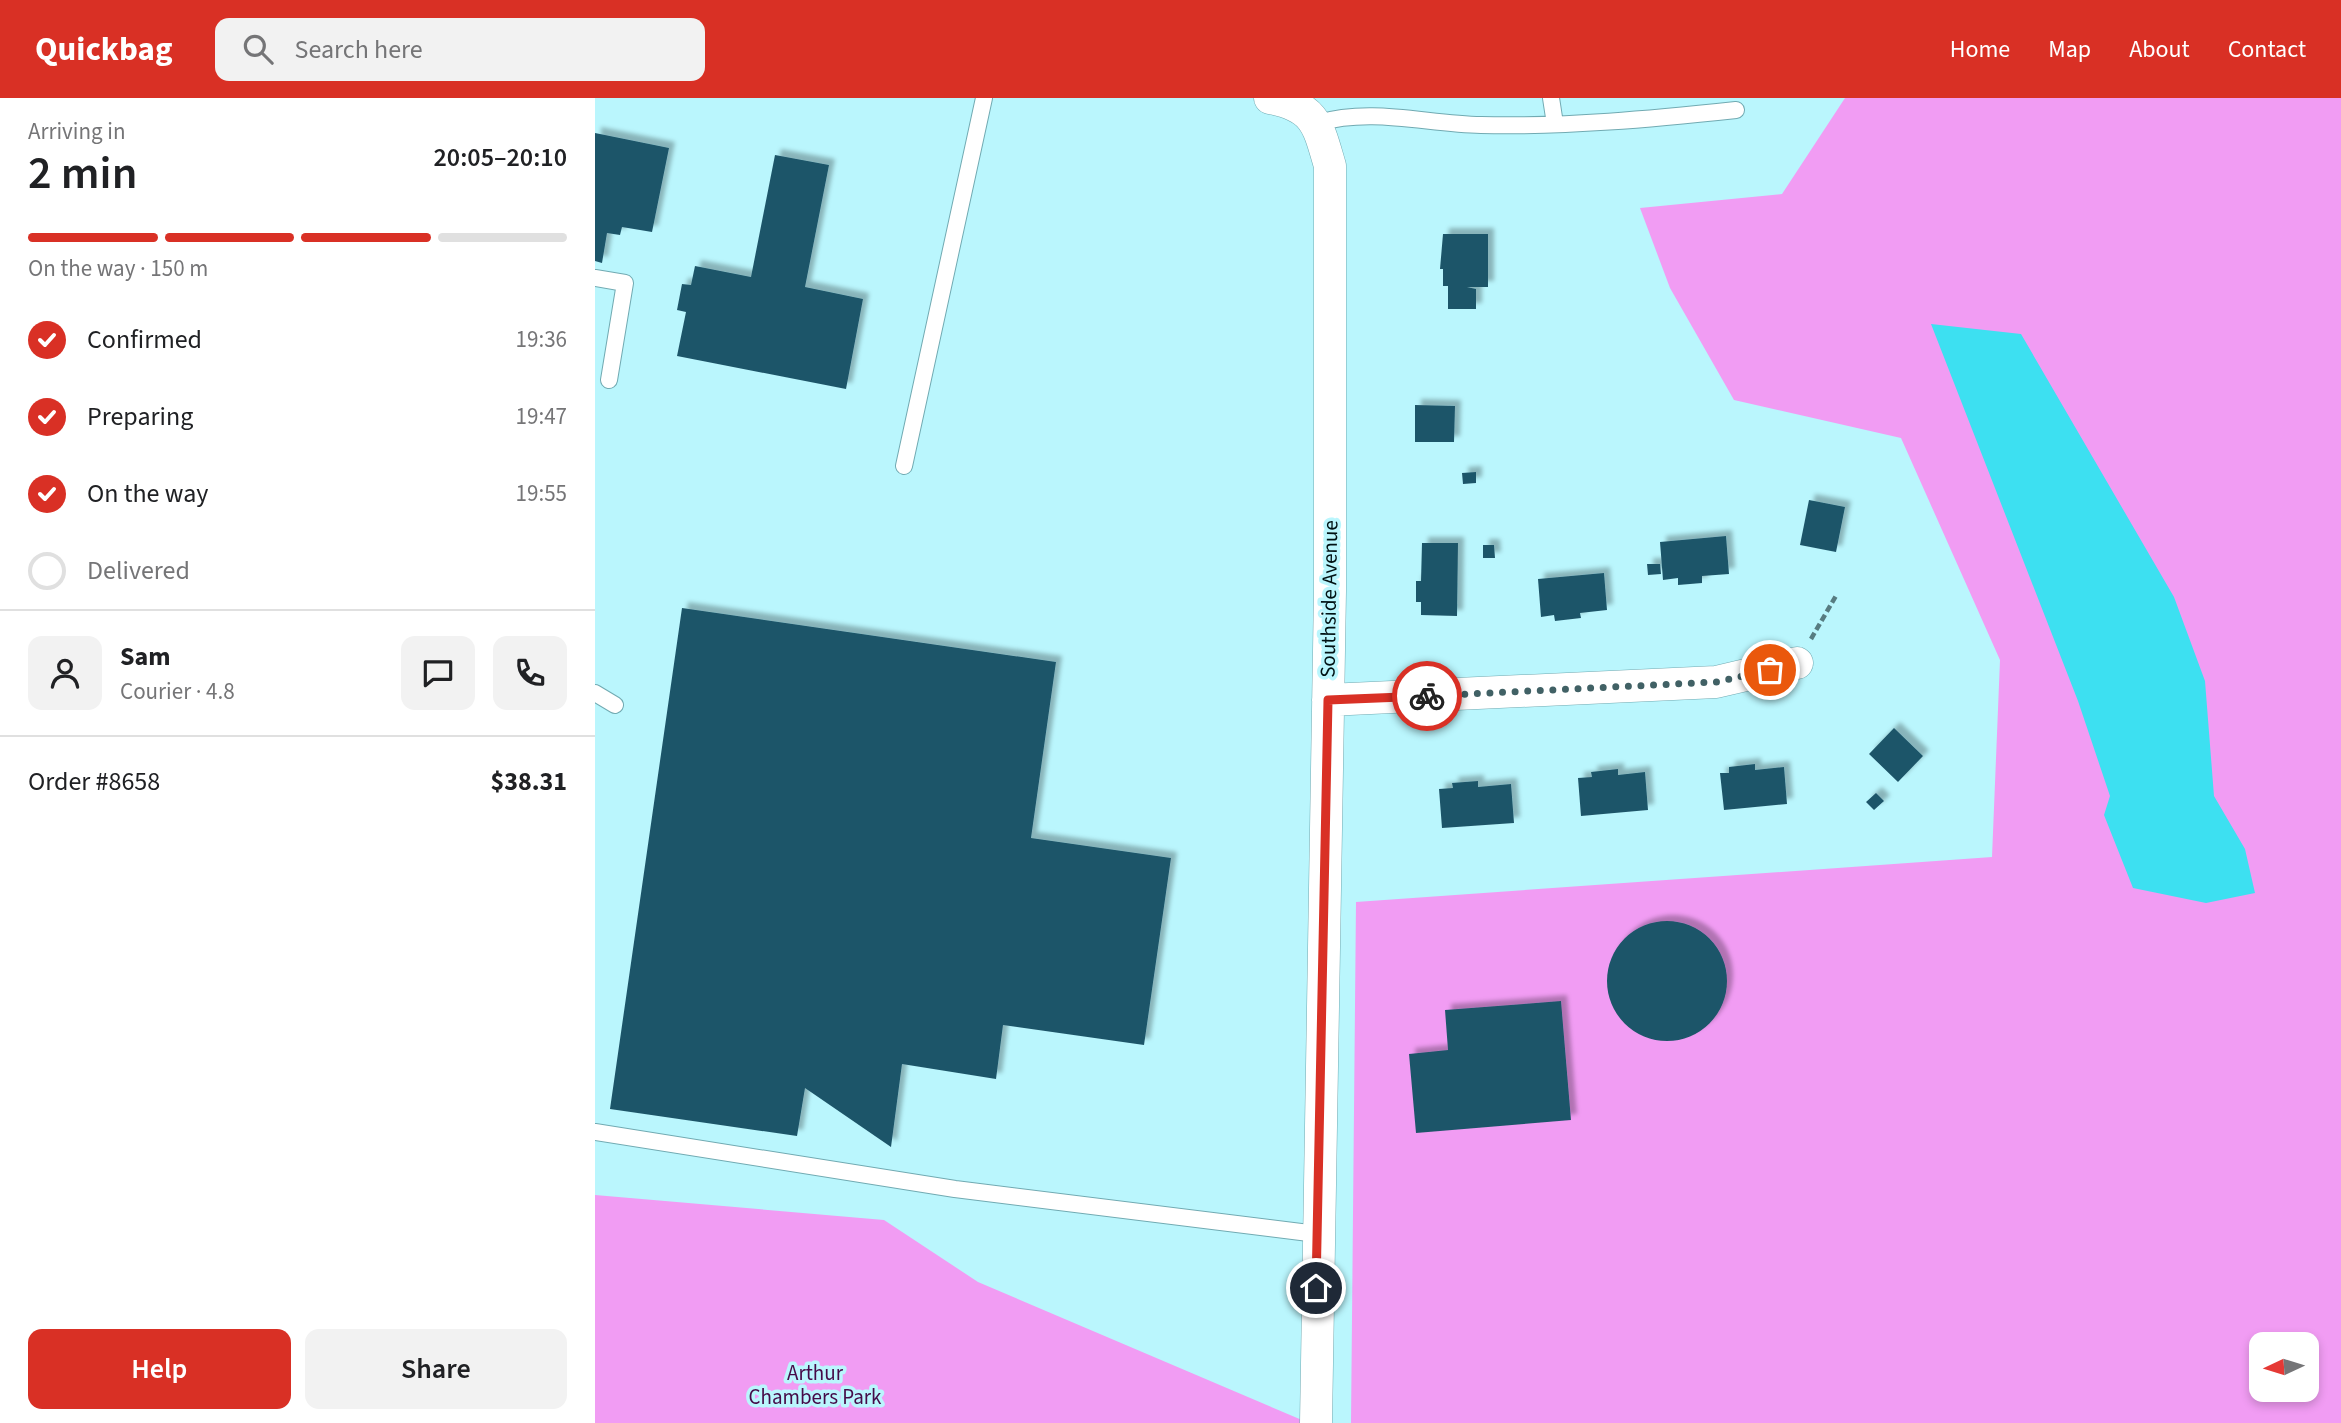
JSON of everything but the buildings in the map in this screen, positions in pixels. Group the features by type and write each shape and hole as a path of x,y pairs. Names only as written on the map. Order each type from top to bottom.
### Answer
{"street":[{"path":"1270,98 1303,108 1318,123"},
{"name":"Southside Avenue","path":"1316,1423 1317,1234 1328,700 1330,236 1330,166 1318,123"},
{"path":"1328,700 1716,682 1797,663"}],"lane":[{"path":"904,466 984,98"},
{"path":"1551,98 1555,124"},
{"path":"1318,123 1360,115 1478,125 1555,124 1711,105 1736,110"},
{"path":"595,278 625,283 609,380"},
{"path":"595,693 615,705"},
{"path":"595,1132 955,1189 1317,1234"}],"path":[{"path":"1797,663 1837,594"}],"green space":[{"path":"1845,98 2341,98 2341,1423 1351,1423 1356,902 1992,857 2000,660 1901,438 1734,400 1670,288 1640,208 1782,194"},
{"name":"Arthur Chambers Park","path":"595,1195 884,1220 978,1282 1309,1423 595,1423"}],"water":[{"path":"1931,324 2021,334 2174,597 2205,681 2214,796 2245,849 2255,893 2206,903 2133,888 2104,815 2110,796 2078,701"}],"way so far":[{"path":"1427,696 1716,682 1770,670"}],"route":[{"path":"1316,1288 1328,700 1427,696"}]}
